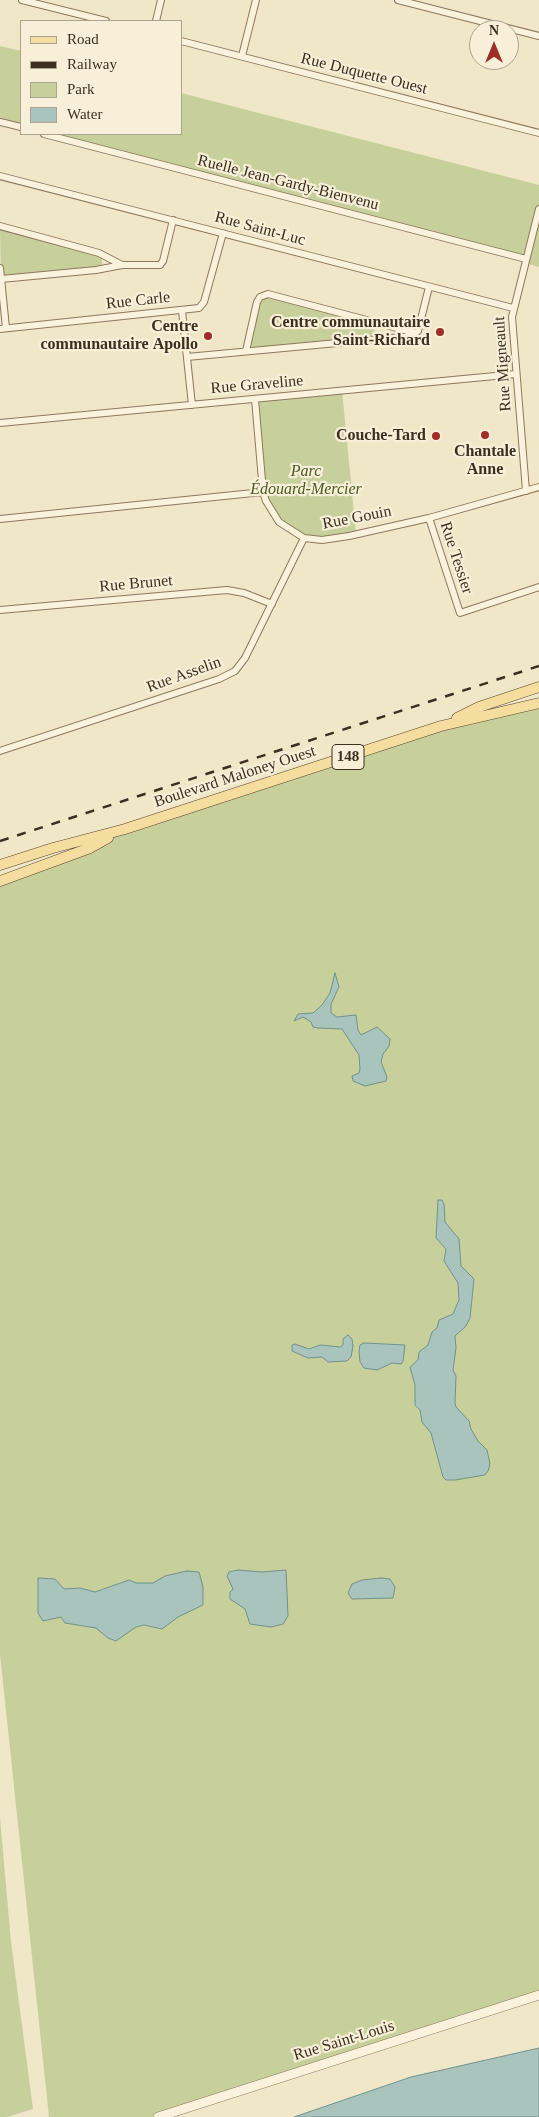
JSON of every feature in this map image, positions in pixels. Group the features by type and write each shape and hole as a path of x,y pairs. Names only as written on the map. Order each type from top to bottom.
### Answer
{"main road":[{"name":"Boulevard Maloney Ouest","path":"441,726 479,707 539,687"},
{"name":"Boulevard Maloney Ouest","path":"0,866 54,848 125,829 441,726 539,703"},
{"name":"Boulevard Maloney Ouest","path":"0,881 90,848 125,829"}],"street":[{"path":"22,0 102,20"},
{"path":"156,20 162,0"},
{"path":"242,56 256,0"},
{"path":"398,0 539,36"},
{"name":"Rue Duquette Ouest","path":"182,41 539,133"},
{"path":"0,122 20,128"},
{"name":"Ruelle Jean-Gardy-Bienvenu","path":"48,135 526,259"},
{"name":"Rue Saint-Luc","path":"0,176 513,308"},
{"name":"Rue Migneault","path":"526,491 512,317 539,209"},
{"path":"1,279 96,270 122,265 160,264 163,261 173,220"},
{"path":"0,226 99,253 122,265"},
{"name":"Rue Carle","path":"3,328 199,308 203,306 223,233"},
{"path":"0,268 3,328"},
{"path":"187,357 413,336 416,333 429,287"},
{"path":"246,351 257,302 260,297 268,294 416,333"},
{"path":"182,311 192,405"},
{"name":"Rue Graveline","path":"0,423 516,374"},
{"name":"Rue Gouin","path":"255,399 263,492 270,510 279,522 304,538 313,540 332,539 429,518 539,487"},
{"path":"0,519 263,492"},
{"name":"Rue Tessier","path":"429,518 460,613 539,587"},
{"name":"Rue Asselin","path":"0,751 228,675 240,666 304,538"},
{"name":"Rue Brunet","path":"0,610 228,590 244,593 272,604"},
{"name":"Rue Saint-Louis","path":"158,2117 539,1995"}],"green space":[{"path":"0,46 20,51 20,127 0,122"},
{"path":"182,93 539,185 539,267 526,263 526,259 48,135 182,135"},
{"path":"0,226 102,256 102,265 100,267 1,279"},
{"path":"263,295 373,322 375,327 374,335 370,340 246,351 257,302"},
{"name":"Parc Édouard-Mercier","path":"342,391 356,534 313,540 286,528 266,501 255,399"},
{"path":"539,703 539,1995 158,2117 49,2117 0,1654 0,881 125,829 313,768"},
{"path":"0,1818 11,1942 33,2109 7,2117 0,2117"}],"water":[{"path":"335,973 339,987 331,1004 331,1013 337,1017 356,1015 358,1030 361,1035 377,1027 390,1039 389,1046 383,1054 381,1062 387,1077 386,1081 365,1086 353,1081 352,1076 359,1073 360,1069 359,1055 342,1029 313,1027 311,1022 303,1017 294,1021 298,1014 313,1013 322,1005 330,993"},
{"path":"438,1200 442,1200 444,1204 445,1222 459,1239 461,1266 474,1279 470,1318 466,1326 455,1336 456,1348 453,1370 456,1376 455,1403 456,1407 469,1421 478,1441 487,1450 490,1464 485,1475 455,1480 446,1480 443,1477 431,1433 422,1422 420,1410 415,1405 415,1385 410,1367 418,1360 419,1352 428,1345 432,1332 437,1328 439,1320 453,1314 459,1300 458,1283 444,1261 446,1249 436,1238"},
{"path":"348,1335 352,1339 353,1346 351,1357 347,1361 328,1362 322,1357 308,1358 292,1351 292,1345 295,1344 309,1349 320,1345 340,1347 343,1345 343,1339"},
{"path":"364,1343 405,1345 403,1361 401,1364 392,1363 377,1370 364,1368 360,1362 359,1352 360,1345"},
{"path":"238,1570 262,1572 286,1570 288,1616 283,1624 271,1627 250,1624 245,1609 230,1599 230,1592 233,1589 227,1576 229,1572"},
{"path":"187,1571 199,1572 203,1587 203,1605 178,1617 162,1629 144,1625 136,1627 116,1641 108,1638 96,1628 65,1623 61,1617 43,1621 38,1613 38,1578 55,1579 64,1589 80,1588 95,1592 129,1580 136,1583 153,1583 165,1576"},
{"path":"390,1579 395,1587 393,1598 352,1599 348,1593 352,1584 362,1580"},
{"path":"539,2048 539,2117 294,2117 411,2077"}],"railway":[{"path":"0,841 539,666"}],"place":[{"name":"Centre communautaire Saint-Richard","path":"440,332"},
{"name":"Centre communautaire Apollo","path":"208,336"},
{"name":"Chantale Anne","path":"485,435"},
{"name":"Couche-Tard","path":"436,436"}]}
